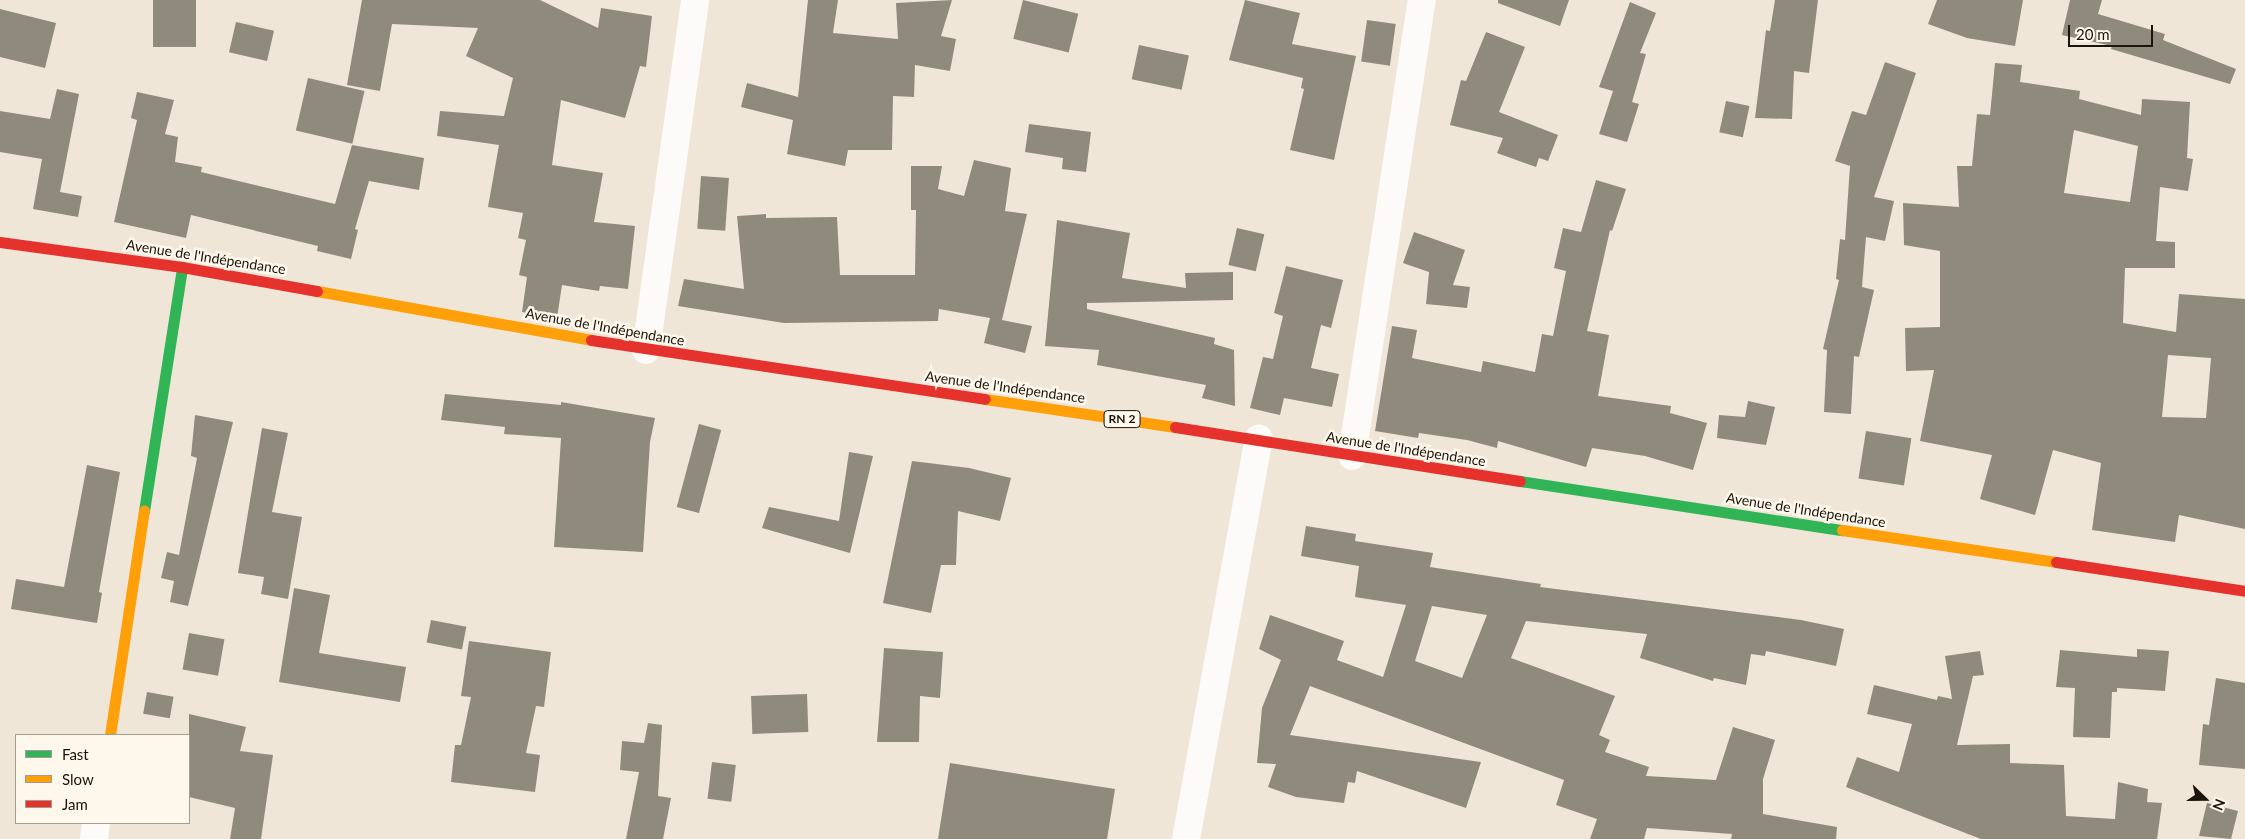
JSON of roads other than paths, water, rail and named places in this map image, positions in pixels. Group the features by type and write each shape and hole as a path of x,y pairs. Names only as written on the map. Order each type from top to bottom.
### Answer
{"main road":[{"name":"Avenue de l'Indépendance","path":"0,242 182,267 646,350 1259,439 1352,456 2245,591"},
{"path":"110,734 182,267"}],"street":[{"path":"646,350 695,0"},
{"path":"1352,456 1422,0"},
{"path":"1186,839 1259,439"},
{"path":"94,839 96,824"}]}
